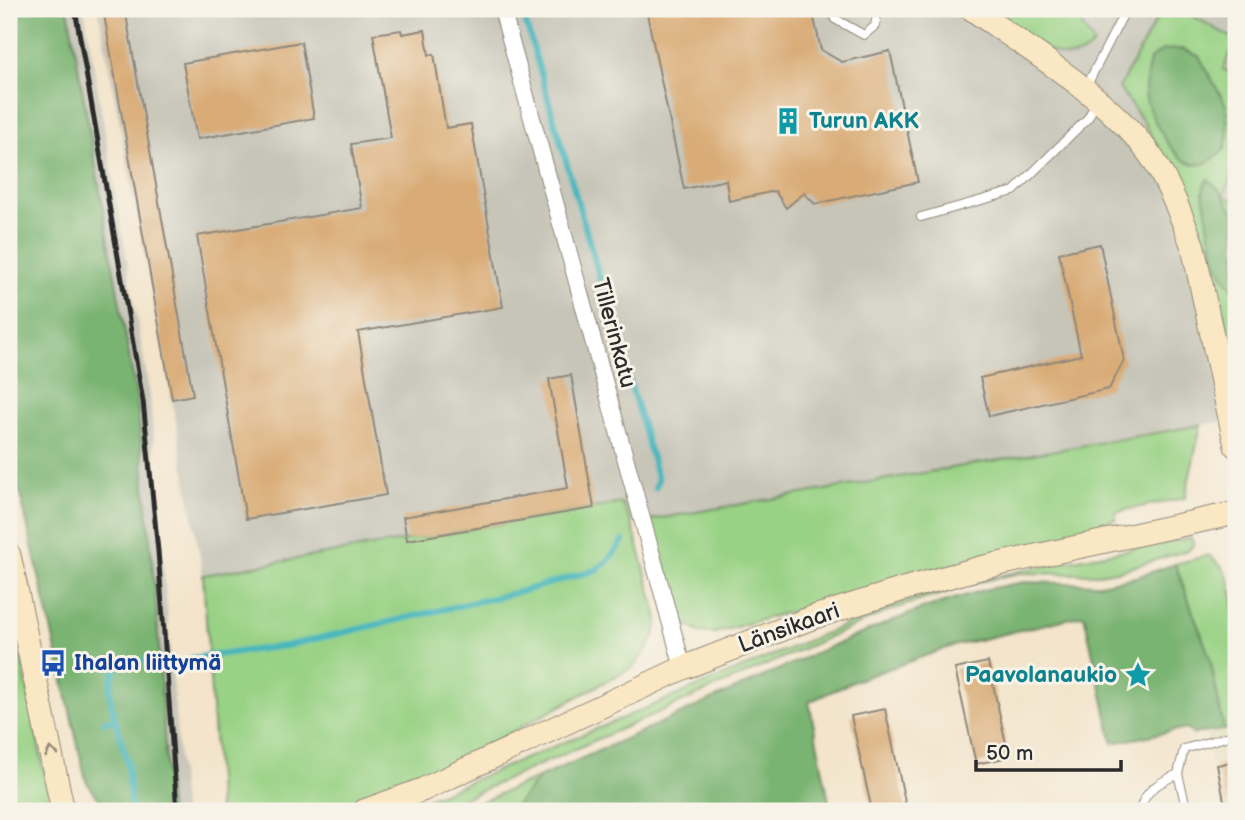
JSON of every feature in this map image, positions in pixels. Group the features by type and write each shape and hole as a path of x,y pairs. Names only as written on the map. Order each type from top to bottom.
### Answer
{"street":[{"name":"Tillerinkatu","path":"502,9 683,668"},
{"path":"972,9 1091,95 1152,159 1182,216 1193,247 1236,446"},
{"name":"Länsikaari","path":"364,811 422,790 683,668 814,617 907,588 1070,547 1236,513"},
{"path":"9,555 63,811"}],"lane":[{"path":"832,9 835,19 864,35 875,26 878,9"},
{"path":"921,217 1014,191 1088,118 1091,95 1123,10"},
{"path":"1186,811 1178,774 1184,749 1236,734"},
{"path":"1140,811 1150,791 1158,783 1178,774"}],"shaded area":[{"path":"68,9 84,9 150,396 183,811 169,811 156,603 137,401"},
{"path":"98,9 1236,9 1236,420 1163,430 632,524 622,503 203,575"},
{"path":"1236,727 1236,811 1227,811 1221,808 1205,734"}],"green space":[{"path":"9,9 68,9 137,401 156,603 169,811 108,811 86,781 9,445"},
{"path":"993,9 1071,9 1094,44 1077,56 1056,54"},
{"path":"1162,9 1180,9 1236,40 1223,69 1236,76 1236,168 1223,195 1236,202 1236,216 1220,191 1203,193 1218,265 1232,288 1236,289 1236,366 1203,233 1170,167 1143,121 1119,88"},
{"path":"1183,49 1199,56 1226,105 1228,135 1225,149 1201,165 1188,162 1171,147 1150,112 1145,92 1150,59 1163,50"},
{"path":"1208,179 1220,191 1236,216 1236,289 1221,272 1212,246 1203,193"},
{"path":"1201,425 1185,498 1115,512 1116,519 1088,532 991,554 715,633 699,632 683,622 650,520"},
{"path":"622,503 632,524 658,618 656,632 650,644 633,667 447,767 369,799 320,811 219,811 203,575"},
{"path":"1191,538 1194,544 1189,550 1122,570 1099,574 1020,573 980,582 893,609 435,811 399,811 891,606 1002,575"},
{"path":"1209,555 1222,568 1230,583 1236,622 1236,727 1224,730 1210,658 1175,564"},
{"path":"1175,564 1210,658 1224,730 1193,734 1187,728 1113,743 1084,615 953,646 854,681 809,702 831,811 501,811 516,805 540,777 829,647 924,608 987,589 1024,582 1099,584 1136,577"},
{"path":"9,595 48,792 47,811 9,811"},
{"path":"540,777 516,806 501,811 459,811"}],"building":[{"path":"103,9 125,9 193,395 172,399"},
{"name":"Turun AKK","path":"646,9 812,9 821,50 842,62 890,51 918,182 815,204 804,193 786,208 775,191 729,201 726,180 684,189"},
{"path":"401,30 402,34 425,30 429,55 434,54 446,128 471,124 503,307 358,332 386,495 246,519 197,236 362,208 351,144 391,138 373,34"},
{"path":"301,42 314,118 197,139 183,63"},
{"path":"1100,244 1124,360 1109,389 989,416 980,378 1081,355 1059,253"},
{"path":"571,375 594,508 407,540 403,517 568,488 549,379"},
{"path":"988,662 1009,757 976,764 955,669"},
{"path":"885,709 907,811 872,811 851,716"},
{"path":"1236,761 1236,811 1226,811 1217,765"}],"waterway":[{"path":"522,9 658,480 655,488"},
{"path":"192,658 285,646 523,591 596,570 608,561 623,541"},
{"path":"104,722 115,719 110,692 117,666 142,661"},
{"path":"115,719 127,761 131,810"}],"railway":[{"path":"75,9 143,401 158,551 177,811"}],"place":[{"name":"Turun AKK","path":"788,121"},
{"name":"Ihalan liittymä","path":"53,663"},
{"name":"Paavolanaukio","path":"1138,675"}]}
